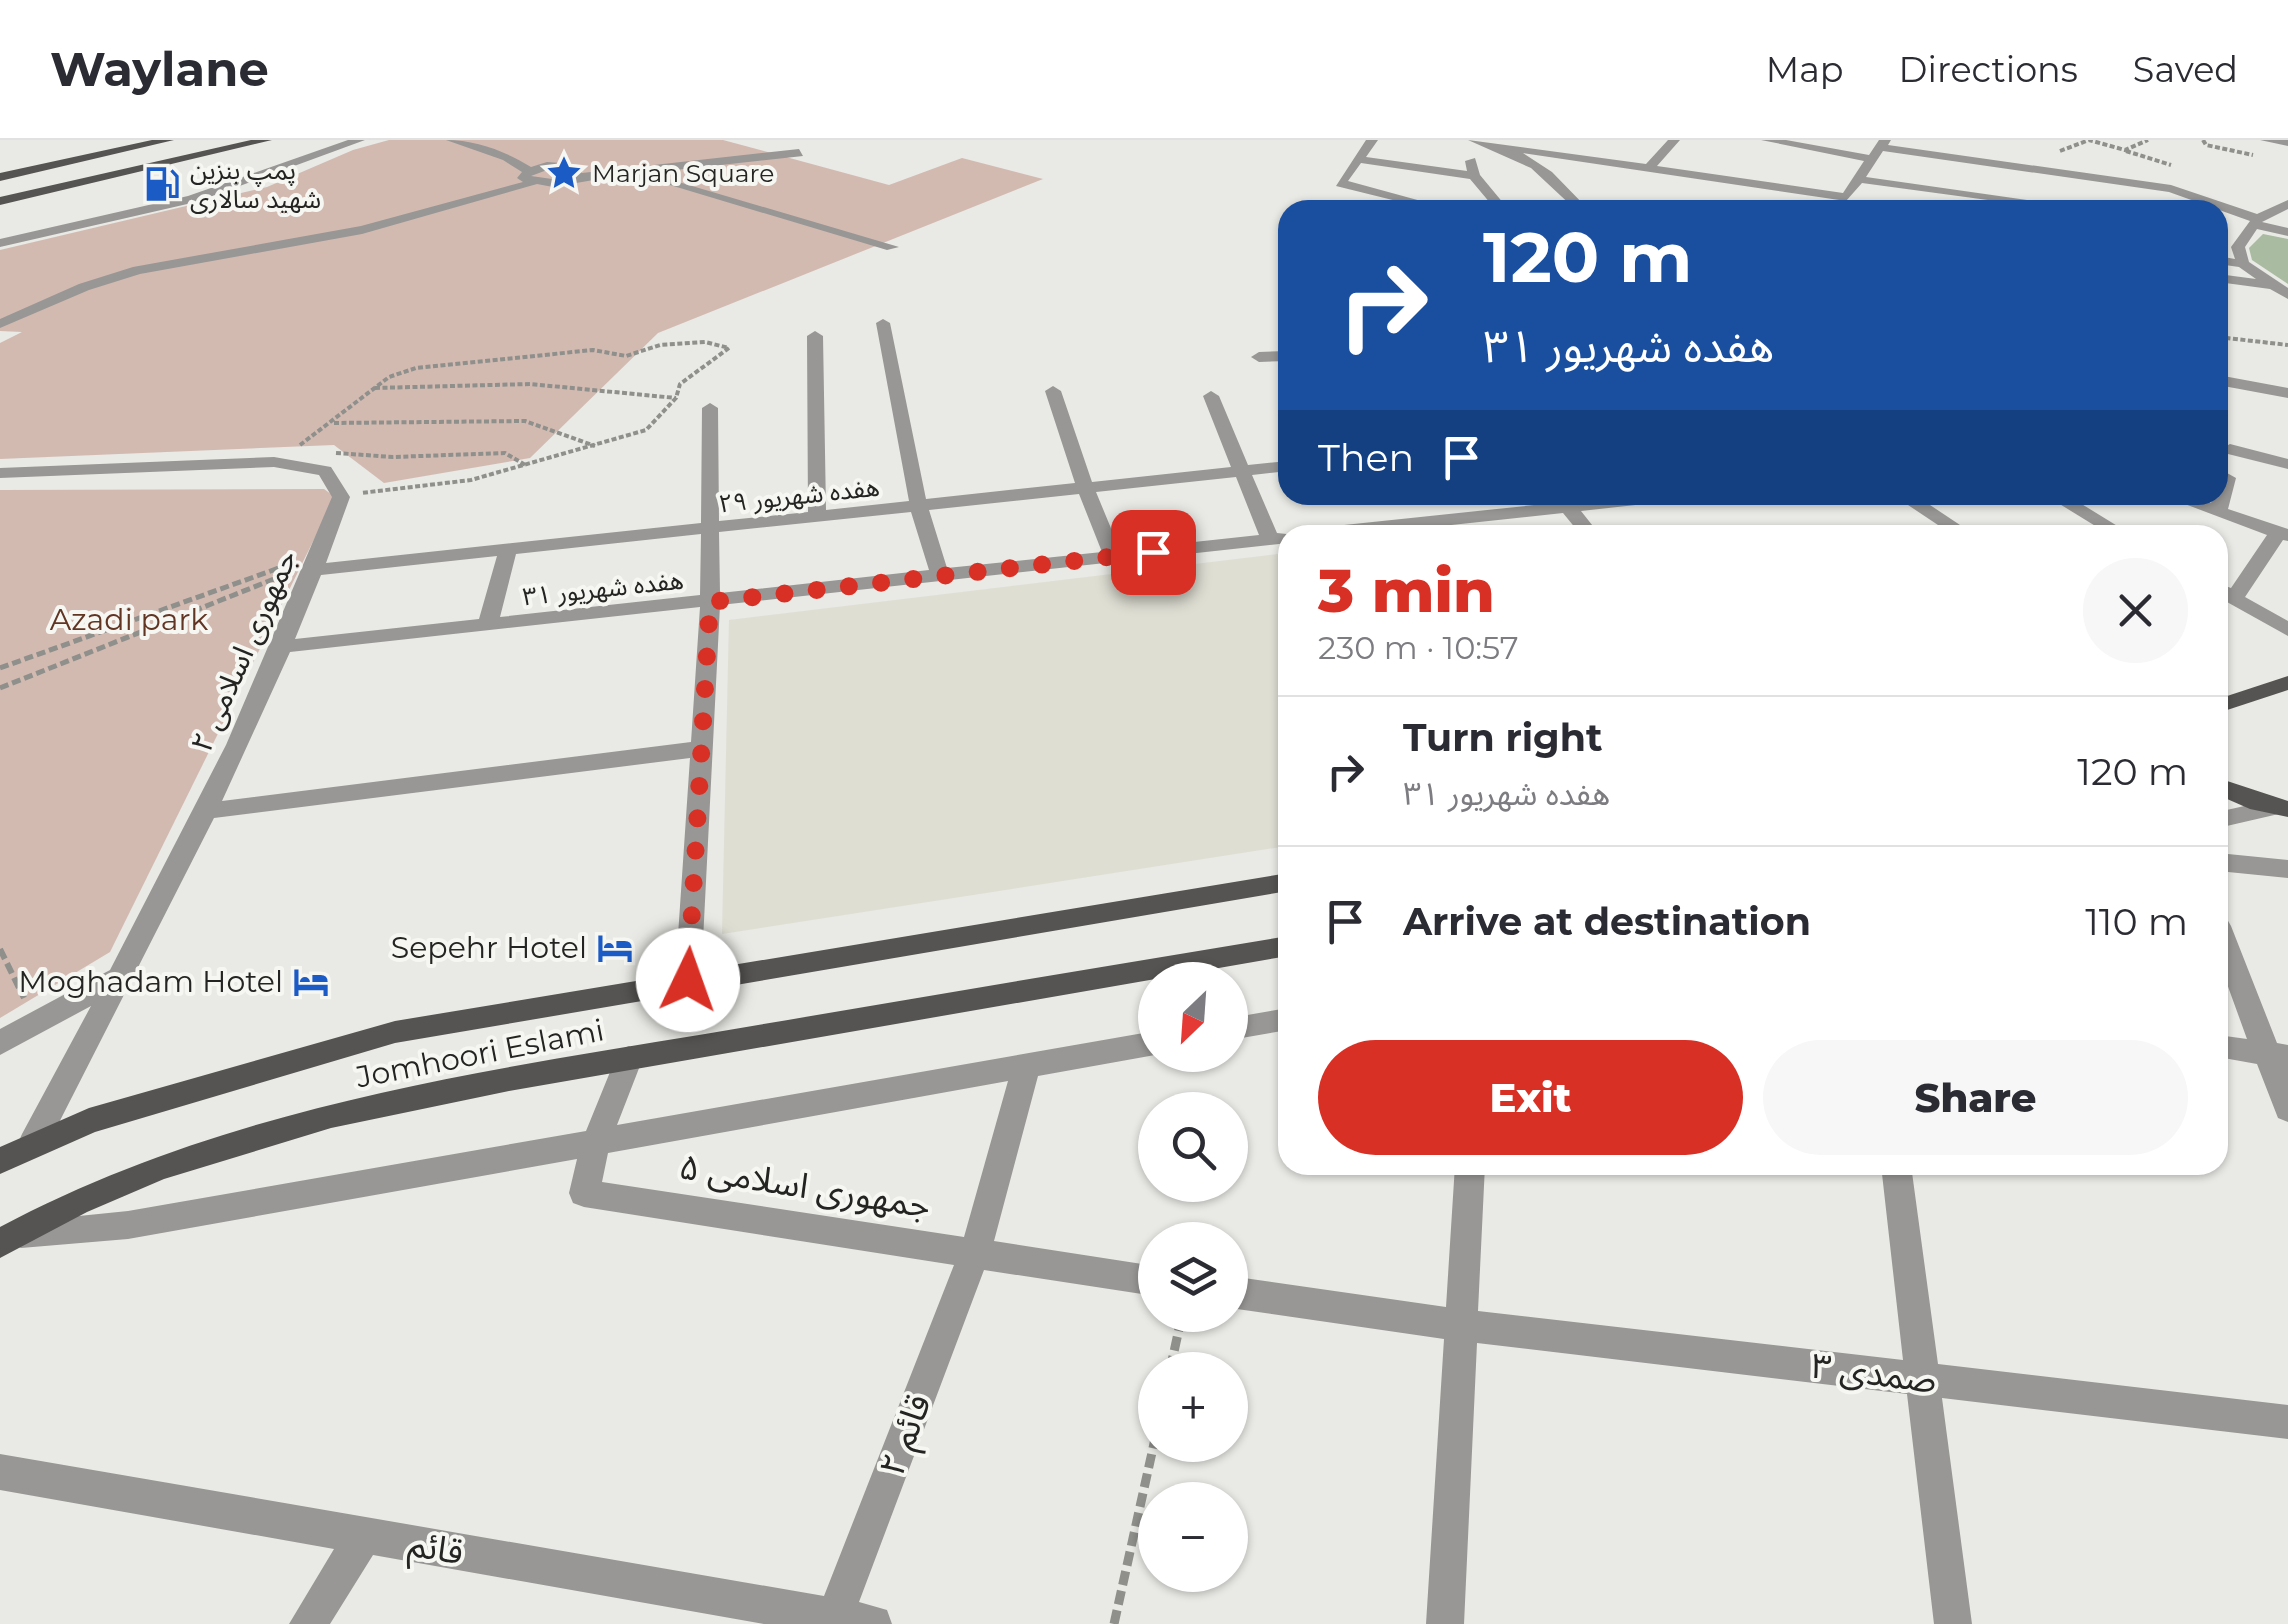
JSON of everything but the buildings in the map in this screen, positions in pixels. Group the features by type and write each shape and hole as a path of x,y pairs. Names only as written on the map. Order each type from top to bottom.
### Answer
{"main road":[{"path":"0,177 168,140"},
{"path":"0,200 222,156 266,140"},
{"path":"2228,703 2288,683"},
{"path":"2228,792 2281,808"},
{"name":"Jomhoori Eslami","path":"0,1161 33,1143 158,1099 396,1032 1278,884"},
{"name":"Jomhoori Eslami","path":"7,1238 171,1164 388,1100 1278,948"}],"street":[{"path":"0,243 192,199 358,140"},
{"path":"452,140 507,157 531,177"},
{"path":"1372,140 1340,183 1408,200"},
{"path":"1493,200 1474,176 1471,140 1846,197 1882,143 2171,190 2198,200"},
{"path":"1650,167 1674,140"},
{"path":"1767,140 1871,159"},
{"path":"2266,140 2288,143"},
{"path":"1503,147 1545,169 1574,200"},
{"path":"0,324 84,287 138,270 362,230 531,177 571,178 799,153"},
{"path":"2272,156 2288,158"},
{"path":"1356,159 1474,176"},
{"path":"612,174 661,178 892,247"},
{"path":"1857,178 2017,200"},
{"path":"1476,200 1487,194"},
{"path":"2238,247 2258,222 2288,204"},
{"path":"2228,211 2288,232"},
{"path":"2228,244 2238,247"},
{"path":"2238,247 2243,264"},
{"path":"2228,262 2243,264 2288,295"},
{"path":"2228,279 2268,284"},
{"path":"883,323 919,508 940,576"},
{"path":"814,336 816,518"},
{"path":"1259,357 1278,356"},
{"path":"2228,382 2288,393"},
{"path":"1053,392 1114,556"},
{"path":"1211,396 1241,471 1278,536"},
{"path":"688,980 698,748 710,602 710,408"},
{"path":"2230,449 2288,464"},
{"path":"0,473 274,462 325,471 341,496"},
{"name":"هفده شهریور ۲۹","path":"315,570 1278,467"},
{"name":"جمهوری اسلامی ۲","path":"33,1143 206,811 315,570 341,496"},
{"path":"1403,525 1594,505"},
{"path":"1918,505 1950,525"},
{"path":"2071,505 2106,525"},
{"path":"2198,505 2283,534 2228,592"},
{"path":"2218,512 2220,505"},
{"path":"1568,508 1582,525"},
{"name":"هفده شهریور ۳۱","path":"281,647 1278,538"},
{"path":"488,625 508,550"},
{"path":"2228,595 2288,630"},
{"path":"206,811 698,748"},
{"path":"2228,818 2281,808"},
{"path":"2228,863 2288,869"},
{"path":"2228,948 2277,1055 2288,1109"},
{"path":"0,1043 118,978"},
{"path":"1248,1026 1278,1021"},
{"path":"7,1238 128,1225 1138,1045"},
{"path":"2228,1048 2277,1055"},
{"name":"جمهوری اسلامی ۵","path":"629,1058 596,1142 584,1192 1138,1278"},
{"name":"قائم ۲","path":"833,1621 975,1252 1027,1066"},
{"path":"1444,1624 1469,1175"},
{"path":"1897,1175 1953,1624"},
{"path":"1248,1295 1461,1325"},
{"name":"صمدی ۳","path":"1461,1325 2288,1422"},
{"name":"قائم","path":"0,1472 833,1621 873,1624"},
{"path":"308,1624 364,1536"}],"path":[{"path":"2054,152 2089,140 2125,150 2148,140"},
{"path":"2203,140 2206,146 2269,159 2272,156"},
{"path":"2228,339 2288,345"},
{"path":"308,450 295,448 332,424 374,388 416,368 594,350 626,356 660,344 704,342 730,348 680,384 676,398 646,430 472,480 341,496"},
{"path":"374,388 530,384 676,398"},
{"path":"332,424 524,421 596,446"},
{"path":"322,452 393,456 474,450 505,453 527,466"},
{"path":"0,688 274,579 288,550"},
{"path":"0,668 280,567"},
{"path":"0,950 36,1023"},
{"path":"1114,1624 1150,1462"}],"shaded area":[{"path":"1278,554 1278,847 722,934 729,620"}],"green space":[{"path":"389,140 723,140 889,185 962,158 1043,179 658,333 530,458 384,483 334,445 0,459 0,343 22,332 0,331 0,250 267,187 353,150"},
{"name":"Azadi park","path":"324,489 335,497 110,952 0,1018 0,490"}],"place":[{"name":"Marjan Square","path":"564,173"},
{"name":"پمپ بنزین شهید سالاری","path":"162,184"},
{"name":"Sepehr Hotel","path":"615,948"},
{"name":"Moghadam Hotel","path":"311,982"}],"route":[{"path":"688,980 698,748 710,602 1153,552"}]}
